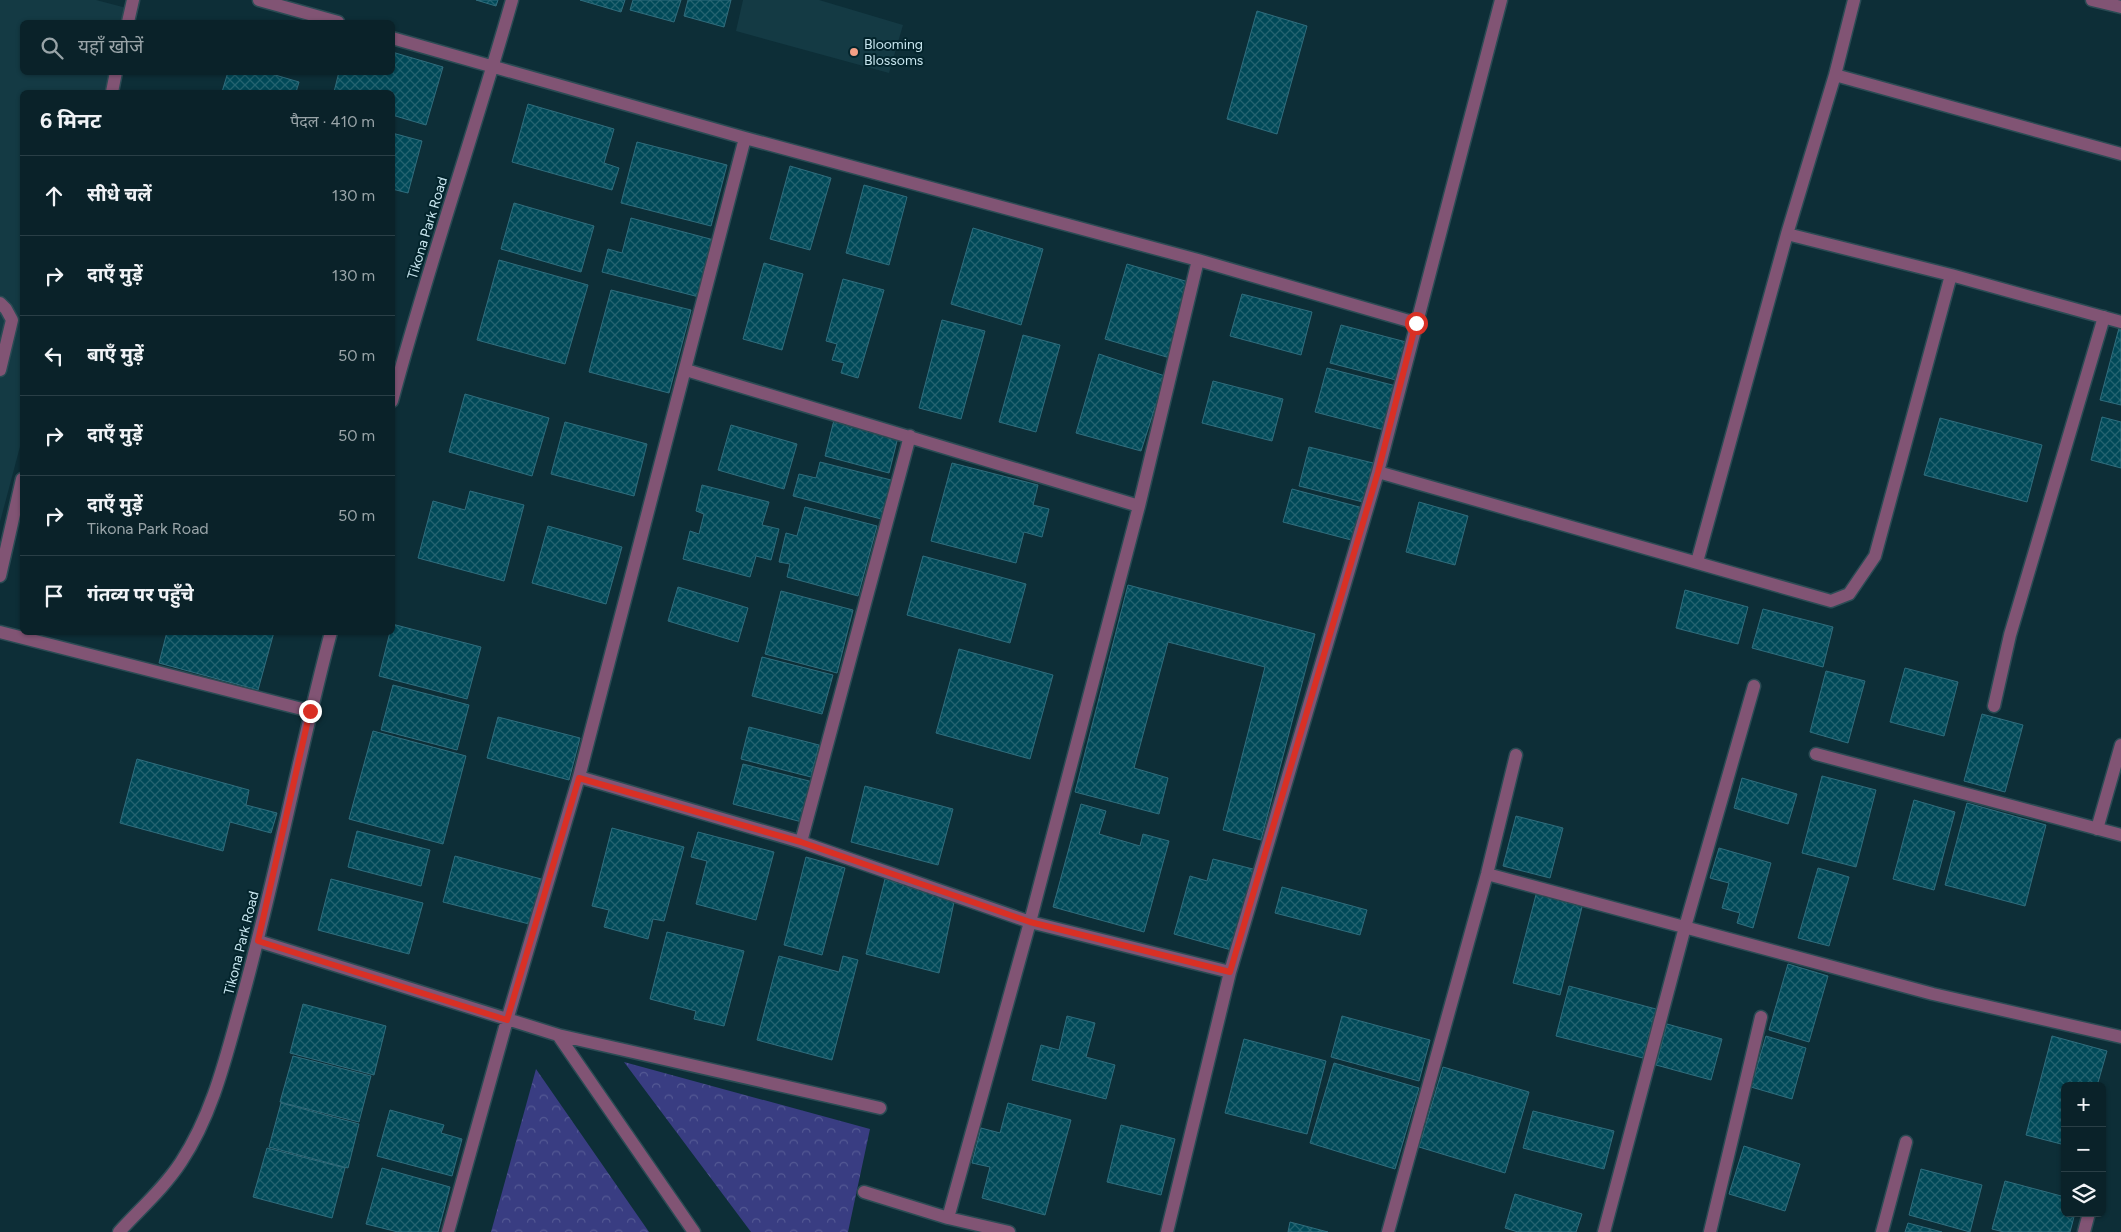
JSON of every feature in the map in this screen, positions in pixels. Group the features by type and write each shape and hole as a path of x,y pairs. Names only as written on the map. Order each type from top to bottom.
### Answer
{"street":[{"path":"128,20 133,0"},
{"path":"259,0 331,20"},
{"name":"Tikona Park Road","path":"395,390 415,314 494,66 512,0"},
{"path":"1167,1232 1230,972 1378,472 1500,0"},
{"path":"1696,562 1787,234 1835,75 1854,0"},
{"path":"2092,0 2121,7"},
{"path":"395,39 745,138 1198,260 1416,323"},
{"path":"112,90 115,75"},
{"path":"1835,75 2121,154"},
{"path":"448,1232 507,1020 579,778 745,138"},
{"path":"1787,234 1951,275 2121,322"},
{"path":"948,1218 1030,922 1139,506 1198,260"},
{"path":"1378,472 1831,601 1849,594 1875,556 1951,275"},
{"path":"0,304 6,309 12,320 11,331 0,370"},
{"path":"1994,706 2010,636 2104,317"},
{"path":"686,370 1139,506"},
{"path":"801,842 910,436"},
{"path":"0,576 20,488"},
{"path":"0,632 310,711"},
{"name":"Tikona Park Road","path":"118,1232 182,1161 198,1131 219,1082 258,941 310,711 330,635"},
{"path":"1604,1232 1685,927 1754,686"},
{"path":"2097,829 2121,745"},
{"path":"1816,754 2121,834"},
{"path":"1388,1232 1487,874 1516,755"},
{"path":"579,778 801,842 1030,922 1230,972"},
{"path":"1487,874 1933,994 2121,1037"},
{"path":"258,941 558,1035 880,1108"},
{"path":"1710,1232 1761,1017"},
{"path":"558,1035 694,1232"},
{"path":"1882,1232 1906,1142"},
{"path":"864,1192 948,1218 1009,1232"},
{"path":"2084,1232 2088,1217"}],"shaded area":[{"path":"0,0 96,0 138,11 136,20 20,20 20,75 120,75 117,90 20,90 20,447 0,522"},
{"name":"Blooming Blossoms","path":"743,0 819,0 903,25 889,73 736,31"}],"green space":[{"path":"624,1062 870,1129 848,1232 751,1232"},
{"path":"536,1069 649,1232 491,1232"}],"building":[{"path":"476,0 498,0 496,6"},
{"path":"580,0 625,0 621,12"},
{"path":"633,0 681,0 674,22 630,10"},
{"path":"688,0 731,0 724,27 684,16"},
{"path":"1257,11 1307,26 1277,134 1227,119"},
{"path":"395,53 443,67 426,125 395,116 395,90 334,90 338,75 395,75"},
{"path":"227,75 275,75 299,82 297,90 223,90"},
{"path":"528,104 614,129 604,163 619,168 612,190 512,162"},
{"path":"395,134 422,141 408,193 395,190"},
{"path":"637,142 727,165 711,226 621,203"},
{"path":"790,166 831,178 810,250 770,239"},
{"path":"864,185 907,197 889,265 846,253"},
{"path":"514,203 594,226 581,272 501,249"},
{"path":"631,218 714,240 699,297 602,272 608,249 622,253"},
{"path":"973,228 1043,249 1021,325 951,304"},
{"path":"499,260 588,285 565,364 477,340"},
{"path":"764,263 803,274 782,350 743,339"},
{"path":"1127,264 1192,283 1170,358 1105,339"},
{"path":"843,279 884,290 858,378 841,373 844,363 832,360 837,344 826,341"},
{"path":"611,290 691,310 669,393 589,372"},
{"path":"1242,294 1312,312 1301,355 1230,336"},
{"path":"942,320 985,331 961,419 919,408"},
{"path":"1341,325 1410,343 1400,381 1330,363"},
{"path":"2119,328 2121,329 2121,405 2100,400"},
{"path":"1023,335 1060,345 1036,432 999,422"},
{"path":"1099,354 1165,376 1141,451 1076,433"},
{"path":"1327,368 1396,386 1384,430 1315,412"},
{"path":"1213,381 1283,399 1272,441 1202,423"},
{"path":"465,394 549,418 532,476 449,452"},
{"path":"2102,417 2121,422 2121,468 2091,460"},
{"path":"1940,418 2042,445 2027,502 1924,475"},
{"path":"834,420 898,437 889,473 825,456"},
{"path":"565,422 647,444 634,496 551,474"},
{"path":"731,425 797,444 784,489 718,470"},
{"path":"1309,447 1373,463 1363,502 1299,486"},
{"path":"820,462 895,481 885,520 793,496 799,474 816,478"},
{"path":"952,463 1038,485 1033,505 1049,509 1042,537 1024,532 1016,563 931,541"},
{"path":"702,485 769,502 762,525 779,529 771,560 756,556 750,577 683,559 690,531 699,534 704,514 696,511"},
{"path":"1292,489 1363,508 1355,541 1283,522"},
{"path":"470,491 524,505 504,581 418,558 433,501 465,510"},
{"path":"1419,502 1468,516 1455,565 1406,552"},
{"path":"805,507 877,526 858,596 787,577 790,564 779,562 786,533 797,536"},
{"path":"548,526 622,547 606,604 532,583"},
{"path":"923,556 1026,584 1010,643 907,615"},
{"path":"1128,585 1315,634 1261,840 1223,830 1265,667 1168,642 1134,768 1168,778 1159,814 1075,792"},
{"path":"678,587 748,608 738,642 668,621"},
{"path":"1685,590 1748,607 1738,644 1676,628"},
{"path":"781,591 853,610 837,673 765,654"},
{"path":"1763,609 1833,627 1823,667 1752,648"},
{"path":"395,625 481,647 467,699 379,676 389,635 395,635"},
{"path":"166,635 273,635 258,690 159,663"},
{"path":"959,649 1053,675 1030,759 936,733"},
{"path":"762,657 833,675 822,714 752,696"},
{"path":"1905,668 1958,682 1944,736 1890,722"},
{"path":"1826,671 1865,681 1848,743 1810,732"},
{"path":"393,685 469,705 457,750 381,730"},
{"path":"1982,714 2023,725 2005,792 1964,781"},
{"path":"498,717 580,738 569,780 487,758"},
{"path":"749,727 819,745 811,777 741,759"},
{"path":"373,731 466,756 443,844 349,819"},
{"path":"137,759 249,790 246,805 277,813 271,833 230,822 223,851 120,823"},
{"path":"743,764 813,782 802,822 733,804"},
{"path":"1822,776 1876,790 1856,867 1802,853"},
{"path":"1742,778 1797,794 1788,824 1734,808"},
{"path":"865,786 953,809 938,865 851,842"},
{"path":"1914,800 1955,812 1934,890 1893,879"},
{"path":"1967,803 2046,825 2025,906 1945,885"},
{"path":"1081,804 1106,811 1099,834 1140,846 1143,834 1169,841 1144,932 1053,907"},
{"path":"1516,816 1563,828 1550,878 1503,866"},
{"path":"612,828 684,847 664,921 653,919 648,939 604,927 609,910 592,906"},
{"path":"357,831 430,850 421,886 348,867"},
{"path":"698,832 774,852 756,920 696,904 707,861 691,857"},
{"path":"1719,848 1771,863 1753,928 1737,923 1740,913 1722,908 1729,883 1710,878"},
{"path":"455,856 545,880 533,925 443,902"},
{"path":"806,857 845,868 822,955 784,945"},
{"path":"1213,859 1257,870 1235,951 1174,934 1190,876 1207,881"},
{"path":"1818,868 1849,877 1829,946 1798,938"},
{"path":"331,879 423,903 409,954 318,930"},
{"path":"885,879 954,902 939,973 866,954"},
{"path":"1282,887 1367,910 1360,935 1275,913"},
{"path":"1537,891 1583,903 1560,995 1513,983"},
{"path":"667,932 744,951 724,1026 694,1019 696,1011 650,999"},
{"path":"779,956 839,972 843,956 858,960 832,1060 757,1040"},
{"path":"1788,964 1828,976 1809,1042 1769,1030"},
{"path":"1569,986 1656,1009 1643,1058 1556,1036"},
{"path":"303,1004 386,1026 374,1075 290,1053"},
{"path":"1067,1016 1095,1023 1086,1057 1115,1065 1106,1099 1032,1080 1041,1045 1059,1050"},
{"path":"1342,1016 1430,1040 1419,1081 1331,1057"},
{"path":"1667,1024 1722,1039 1711,1080 1656,1065"},
{"path":"1766,1036 1806,1048 1792,1099 1751,1087"},
{"path":"2052,1036 2107,1051 2098,1082 2061,1082 2061,1144 2026,1135"},
{"path":"1244,1039 1326,1061 1307,1134 1225,1113"},
{"path":"293,1056 371,1076 359,1122 280,1102"},
{"path":"1334,1063 1419,1088 1395,1169 1310,1143"},
{"path":"1443,1067 1529,1092 1505,1173 1419,1147"},
{"path":"281,1103 359,1124 348,1168 269,1147"},
{"path":"1008,1103 1071,1120 1045,1215 982,1198 990,1167 972,1163 981,1128 1000,1133"},
{"path":"390,1110 444,1125 441,1133 462,1139 452,1176 377,1156"},
{"path":"1533,1111 1614,1131 1604,1169 1523,1148"},
{"path":"1121,1125 1175,1139 1161,1195 1107,1182"},
{"path":"1744,1146 1800,1164 1785,1211 1729,1194"},
{"path":"267,1148 345,1168 332,1218 253,1197"},
{"path":"382,1168 450,1187 438,1232 398,1232 366,1224"},
{"path":"1921,1169 1982,1185 1970,1232 1909,1215"},
{"path":"2005,1181 2061,1196 2061,1217 2074,1217 2070,1232 2004,1232 1992,1229"},
{"path":"1515,1194 1582,1214 1576,1232 1518,1232 1505,1228"},
{"path":"1290,1222 1328,1232 1288,1232"},
{"path":"1908,1223 1942,1232 1905,1232"}],"place":[{"name":"Blooming Blossoms","path":"854,52"}],"route":[{"path":"310,711 258,941 507,1020 579,778 801,842 1030,922 1230,972 1378,472 1416,323"}]}
